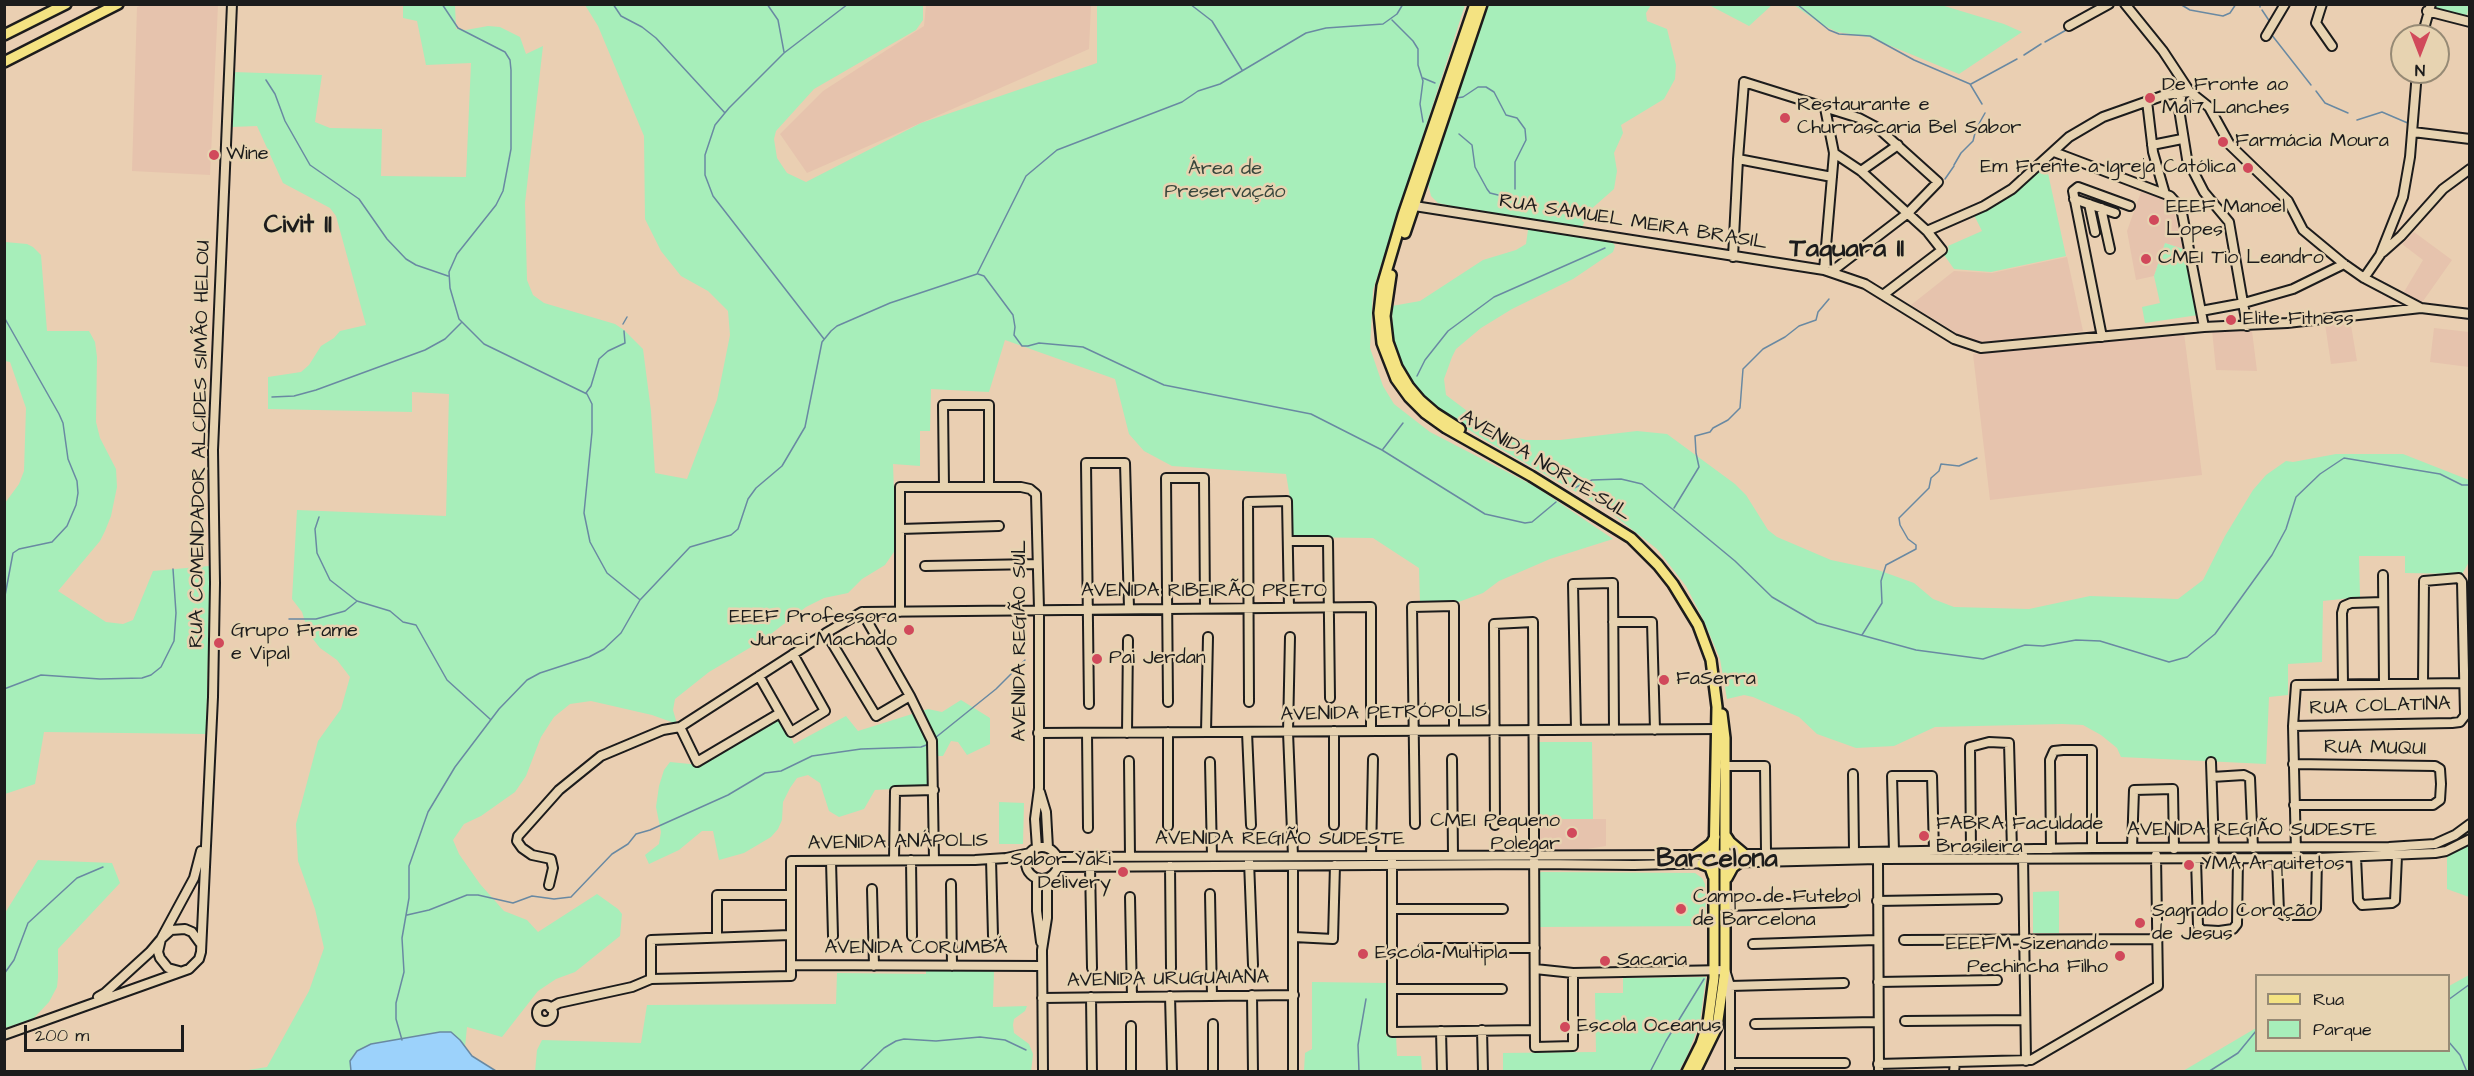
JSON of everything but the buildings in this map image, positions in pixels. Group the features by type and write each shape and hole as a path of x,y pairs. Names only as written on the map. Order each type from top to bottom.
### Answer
{"main road":[{"path":"6,33 66,4"},
{"path":"4,62 118,4"},
{"name":"AVENIDA NORTE-SUL","path":"1475,4 1392,274 1385,304 1388,342 1402,377 1414,393 1439,416 1610,518 1640,540 1682,588 1705,631 1720,679 1725,738 1725,970 1717,1027 1695,1071"},
{"name":"AVENIDA NORTE-SUL","path":"1482,4 1384,279 1379,307 1382,343 1396,379 1417,405 1441,425 1605,520 1631,538 1658,565 1691,611 1708,651 1716,690 1717,728 1714,971 1708,1023 1688,1071"},
{"path":"1725,834 1741,858 1732,867 1726,881"},
{"path":"1696,855 1711,844 1715,837"},
{"path":"1702,864 1710,867 1714,879"}],"street":[{"name":"RUA COMENDADOR ALCIDES SIMÃO HELOU","path":"4,1035 182,971 195,965 201,952 213,685 214,429 230,4"},
{"path":"2069,26 2109,4"},
{"path":"2125,4 2163,51 2186,92 2209,107 2230,145 2288,201 2303,230 2364,278 2421,308 2469,314"},
{"path":"2266,36 2285,4"},
{"path":"2322,4 2316,23 2332,46"},
{"path":"2424,24 2428,7 2469,22"},
{"path":"1733,256 1744,82 1859,118 1878,128 1938,182 1908,213 1828,271"},
{"path":"2364,278 2380,255 2403,197 2413,132 2416,84"},
{"path":"1927,231 1984,206 2012,189 2069,137 2093,123 2164,95 2186,92"},
{"path":"2186,92 2179,109 2182,139 2193,173 2204,192 2229,222 2247,326"},
{"path":"2147,101 2152,145 2165,195"},
{"path":"1825,108 1834,153 1828,271"},
{"path":"2413,132 2469,139"},
{"path":"2152,145 2182,139"},
{"path":"1861,171 1898,145"},
{"path":"2054,152 2165,195 2181,208 2204,327"},
{"path":"1834,153 1861,171 1908,213 1927,231 1942,250 1884,295"},
{"path":"1738,159 1832,177"},
{"path":"2380,255 2401,237 2444,189 2469,169"},
{"path":"2102,337 2073,191 2078,187 2130,206"},
{"path":"2074,199 2115,213"},
{"name":"RUA SAMUEL MEIRA BRASIL","path":"1412,203 1431,209 1828,271 1866,285 1954,339 1981,348 2204,327 2247,326 2421,308"},
{"path":"2089,204 2095,232"},
{"path":"2101,208 2110,249"},
{"path":"2201,311 2244,303 2293,289 2344,264"},
{"path":"549,885 551,860 531,855 522,848 517,841 521,830 559,790 601,756 663,730 680,727 862,612 900,612 900,487 944,488 989,487 989,405 943,405 944,488"},
{"path":"1089,704 1086,463 1125,463 1129,609"},
{"path":"1168,702 1166,478 1204,478 1205,608"},
{"name":"AVENIDA REGIÃO SUL","path":"989,487 1021,487 1030,489 1036,494 1039,609 1039,788 1034,850"},
{"path":"1249,702 1248,502 1287,501 1289,608"},
{"path":"900,529 999,526"},
{"path":"1288,541 1328,541 1330,698"},
{"path":"925,566 1037,564"},
{"path":"2383,575 2384,683"},
{"path":"2423,682 2424,582 2427,579 2459,578 2462,580 2467,713"},
{"path":"1576,730 1573,584 1591,583 1613,583 1614,730"},
{"path":"2343,683 2342,613 2344,606 2351,603 2383,602"},
{"path":"1414,824 1413,606 1454,606 1454,730"},
{"name":"AVENIDA RIBEIRÃO PRETO","path":"900,612 1371,607 1371,730"},
{"path":"862,612 910,696 932,741 934,860"},
{"path":"1495,825 1494,624 1533,622 1535,1047 1573,1046 1572,973"},
{"path":"1613,622 1652,622 1655,730"},
{"path":"826,633 876,716 910,696"},
{"path":"1290,636 1288,732 1293,856"},
{"path":"1206,732 1208,637"},
{"path":"1126,733 1128,640"},
{"path":"759,676 791,732 825,711 793,654"},
{"path":"2298,858 2295,848 2293,726 2296,685 2466,683"},
{"path":"680,727 697,762 780,713"},
{"name":"RUA COLATINA","path":"2293,726 2452,723 2460,722 2467,713"},
{"path":"1717,728 1725,738"},
{"name":"AVENIDA PETRÓPOLIS","path":"1038,733 1717,728"},
{"path":"1334,731 1335,825"},
{"path":"1168,732 1168,826"},
{"path":"1247,732 1251,825"},
{"path":"1087,733 1088,828"},
{"path":"1971,850 1970,747 1989,742 2009,742 2012,850"},
{"path":"2051,849 2050,760 2054,751 2073,750 2092,750 2092,848"},
{"path":"1371,856 1372,759"},
{"path":"1452,759 1453,855"},
{"path":"1129,761 1130,857"},
{"path":"1210,762 1212,856"},
{"path":"2211,762 2214,849"},
{"name":"RUA MUQUI","path":"2294,764 2435,766 2440,769 2441,784 2440,800 2433,805 2294,805"},
{"path":"1724,766 1765,766 1766,852"},
{"path":"1853,774 1854,852"},
{"path":"1894,851 1892,776 1932,776 1934,851"},
{"path":"2212,777 2244,776 2250,778 2253,848"},
{"name":"AVENIDA REGIÃO SUL","path":"1039,788 1046,812 1048,848"},
{"path":"2132,848 2134,790 2173,789 2174,849"},
{"path":"894,860 895,791 934,790"},
{"name":"AVENIDA REGIÃO SUDESTE","path":"1741,858 1766,852 2092,848 2364,848 2435,844 2455,836 2469,824"},
{"name":"RUA COMENDADOR ALCIDES SIMÃO HELOU","path":"161,939 194,878 205,838"},
{"name":"AVENIDA REGIÃO SUDESTE","path":"1057,857 1652,854 1696,855 1714,859 2277,859 2397,856 2446,851 2469,839"},
{"path":"1048,848 1057,857 1057,867 1047,878 1037,878 1029,872 1026,864 1034,850 1048,848"},
{"path":"2364,848 2360,857 2358,902 2362,905 2392,903 2397,898 2397,856"},
{"path":"1878,859 1876,940 1879,1068 1955,1062 2026,1061 2158,986 2156,849"},
{"name":"AVENIDA ANÁPOLIS","path":"791,896 791,861 991,859 1006,858 1034,850"},
{"path":"2023,850 2026,1061"},
{"path":"1634,854 1634,865"},
{"path":"1652,854 1654,860 1652,865"},
{"path":"1248,856 1253,965"},
{"path":"1354,865 1359,862 1361,856"},
{"path":"1402,856 1394,858 1392,865 1392,1032 1535,1030"},
{"name":"AVENIDA ANÁPOLIS","path":"1006,858 1026,864"},
{"path":"2277,859 2278,911 2282,914 2310,915 2316,911 2317,858"},
{"path":"991,859 993,936"},
{"name":"AVENIDA REGIÃO SUDESTE","path":"1057,867 1652,865 1702,864 1714,859"},
{"path":"2196,859 2198,926 2202,930 2219,931 2233,929 2236,924 2238,859"},
{"path":"911,860 912,936"},
{"path":"831,861 833,936"},
{"path":"1294,938 1334,939 1335,865"},
{"path":"1170,866 1171,968"},
{"path":"1293,866 1293,1071"},
{"path":"1090,867 1092,968"},
{"path":"1037,878 1038,922 1042,950 1043,1071"},
{"path":"1042,950 1047,918 1047,878"},
{"path":"951,884 952,966"},
{"path":"872,889 874,966"},
{"path":"1210,894 1212,996"},
{"path":"550,1008 559,1003 632,987 651,979 791,976 791,896 717,895 717,936"},
{"path":"1130,897 1132,997"},
{"path":"1877,901 1997,899"},
{"path":"1726,906 1844,902"},
{"path":"1392,909 1503,909"},
{"name":"RUA COMENDADOR ALCIDES SIMÃO HELOU","path":"81,1006 105,993 171,930 185,929 197,938 200,944"},
{"path":"651,979 651,939 790,935"},
{"path":"161,939 158,952 163,964 174,971 182,971"},
{"path":"1904,940 2157,939"},
{"path":"1753,944 1876,940"},
{"path":"1423,948 1535,948"},
{"name":"AVENIDA CORUMBÁ","path":"791,965 1042,966"},
{"path":"1535,969 1572,973 1725,970 1730,986 1730,1067 1845,1063"},
{"path":"1878,982 1997,980"},
{"path":"1730,986 1844,983"},
{"path":"1392,989 1503,988"},
{"path":"1252,995 1253,1071"},
{"name":"AVENIDA URUGUAIANA","path":"1042,998 1294,995"},
{"path":"1170,996 1172,1071"},
{"path":"1091,997 1092,1071"},
{"path":"1905,1021 2025,1020"},
{"path":"1755,1024 1878,1022"},
{"path":"1213,1024 1213,1071"},
{"path":"1131,1026 1131,1071"},
{"path":"1482,1030 1483,1071"},
{"path":"1441,1031 1442,1071"},
{"path":"1954,1071 1955,1062"}],"shaded area":[{"path":"142,5 218,5 210,175 132,171 137,7"},
{"path":"926,5 1091,5 1089,49 807,173 780,134 823,91 924,26"},
{"name":"EEEF Manoel Lopes","path":"2142,189 2172,203 2183,249 2165,243 2154,276 2136,280 2127,231"},
{"path":"2414,232 2452,260 2421,304 2404,292 2423,260 2402,244"},
{"path":"2067,257 2083,331 1978,343 1968,340 1911,305 1954,271 1992,273"},
{"path":"2350,319 2357,361 2331,364 2325,324"},
{"path":"2434,328 2469,332 2469,367 2430,362"},
{"path":"2212,330 2252,331 2257,371 2216,370"},
{"path":"2184,333 2202,475 1990,500 1973,354"},
{"name":"CMEI Pequeno Polegar","path":"1537,819 1606,819 1606,846 1574,851 1538,852"}],"green space":[{"name":"Área de Preservação","path":"403,5 455,5 456,29 500,27 520,37 526,54 543,46 525,203 527,280 533,295 544,303 615,324 643,349 651,411 655,473 687,479 717,400 730,335 728,311 708,291 681,276 661,251 645,219 644,136 598,26 585,5 923,5 923,20 916,30 814,89 776,131 774,139 777,158 787,173 806,182 921,123 1097,63 1097,5 1465,5 1373,290 1370,348 1383,386 1394,404 1430,432 1536,487 1613,539 1550,559 1499,581 1483,593 1453,604 1420,603 1419,568 1373,538 1291,537 1290,498 1286,474 1172,466 1144,451 1129,434 1115,379 1005,340 989,392 931,389 930,431 920,431 920,466 893,464 896,549 885,565 862,579 848,593 824,598 806,607 763,640 709,672 675,699 673,710 677,724 652,715 591,701 570,704 554,717 541,737 526,776 515,792 481,816 464,824 453,840 459,854 480,884 504,911 527,920 538,932 597,894 622,914 620,936 575,972 556,979 538,991 502,1037 467,1027 465,1047 451,1032 371,1044 357,1051 350,1061 351,1071 242,1071 267,1067 309,991 324,948 315,909 298,861 296,824 318,741 341,709 350,677 337,660 320,648 309,634 302,612 292,599 297,510 446,516 449,394 412,392 412,412 268,409 268,377 301,372 309,365 321,346 340,331 366,325 336,216 330,208 283,183 257,126 231,127 233,72 322,75 315,122 330,128 382,129 381,176 466,177 471,63 426,65 417,21 403,18"},
{"path":"1485,5 1651,5 1646,13 1647,21 1667,29 1676,65 1675,79 1664,99 1621,125 1623,133 1614,153 1617,171 1614,189 1589,211 1580,232 1613,243 1615,246 1613,252 1573,279 1512,309 1481,328 1456,349 1452,357 1444,379 1446,395 1495,432 1526,440 1560,440 1637,431 1667,434 1735,484 1746,495 1768,530 1777,537 1831,560 1878,570 1914,583 1933,599 1954,607 2029,609 2090,596 2178,599 2203,580 2225,536 2253,490 2266,475 2286,461 2293,462 2336,454 2403,454 2469,480 2469,562 2462,574 2405,573 2405,556 2359,556 2360,597 2323,601 2322,662 2288,664 2288,695 2269,697 2266,764 2121,757 2117,748 2101,735 2083,725 2062,724 1935,727 1894,746 1856,748 1817,734 1799,717 1753,697 1744,695 1727,699 1720,659 1704,621 1686,586 1657,549 1606,509 1485,440 1436,409 1411,382 1400,364 1393,339 1392,306 1420,301 1483,260 1516,250 1526,244 1529,223 1438,203 1431,196 1427,179"},
{"path":"1709,5 1772,5 1749,26"},
{"path":"1794,5 1941,5 2004,24 2022,32 1959,74 1869,37 1837,32"},
{"path":"2434,5 2469,5 2467,15 2433,9"},
{"path":"2046,164 2066,256 1991,272 1954,269 1942,252 1949,249 1948,246 1982,231 1973,213 2013,191"},
{"path":"5,242 27,244 41,255 47,331 89,331 95,342 97,357 96,422 100,438 116,469 117,487 111,516 105,531 100,541 58,591 106,622 123,624 133,620 153,571 209,566 210,570 206,734 44,732 35,784 5,794 5,503 19,484 24,471 26,408 10,362 5,361"},
{"path":"2165,243 2183,249 2198,315 2145,323 2142,307 2160,303 2154,276"},
{"path":"961,700 990,718 990,744 967,755 958,742 951,741 943,756 928,756 927,787 875,790 864,809 839,817 829,811 820,783 808,775 797,778 783,802 782,820 778,829 771,837 744,853 719,860 713,831 702,831 679,850 649,864 645,855 659,844 661,832 656,807 659,786 664,770 670,762 700,765 781,718 794,744 846,716 858,731 928,709 942,712"},
{"path":"1537,742 1592,742 1593,819 1537,819"},
{"path":"999,802 1024,803 1023,844 999,844"},
{"path":"2469,843 2469,897 2447,889 2447,856"},
{"path":"38,860 112,863 120,883 58,949 57,987 49,1002 33,1019 5,1028 5,913"},
{"path":"1541,872 1695,873 1702,878 1705,884 1706,926 1536,927 1537,876"},
{"path":"1717,884 1720,884 1719,966 1717,965"},
{"path":"2059,891 2059,933 2033,933 2033,892"},
{"path":"926,969 994,970 993,1007 1027,1006 1025,1011 1014,1019 1013,1025 1014,1033 1029,1044 1033,1054 1031,1072 535,1072 537,1050 542,1040 641,1043 647,1005 836,1004 837,973 926,974"},
{"path":"2469,975 2469,1071 2183,1071 2255,1029 2255,1052 2450,1052 2450,985"},
{"path":"1706,977 1700,1022 1679,1071 1503,1071 1503,1053 1596,1052 1595,993 1623,993 1623,978"},
{"path":"1312,982 1386,983 1386,1036 1396,1036 1397,1056 1421,1056 1422,1071 1304,1071 1305,1053 1312,1049"}],"water":[{"path":"451,1032 472,1056 496,1071 351,1071 350,1061 357,1051 371,1044"}],"waterway":[{"path":"442,4 458,28 505,52 510,60 511,70 511,149 503,191 496,205 457,254 449,272 450,288 459,319 484,344 587,394 592,404 592,432 584,513 590,542 607,573 639,599"},
{"path":"613,4 621,16 642,27 656,38 725,113"},
{"path":"767,4 778,20 784,52"},
{"path":"824,339 713,196 705,175 705,155 715,125 729,108 784,53 848,4"},
{"path":"1190,4 1212,21 1242,70"},
{"path":"402,1040 396,1019 396,1003 404,972 402,938 409,898 409,866 428,812 455,767 499,709 527,680 540,673 589,657 604,649 621,633 640,600 690,547 731,535 738,529 748,499 756,488 782,466 805,427 822,342 831,331 837,326 890,303 977,274 1026,176 1057,150 1182,102 1198,91 1220,84 1306,33 1326,28 1383,24 1397,14 1403,4"},
{"path":"1797,4 1829,30 1839,34 1870,36 1914,60 1970,84 1982,104"},
{"path":"2180,4 2190,10 2223,16 2230,13 2236,4"},
{"path":"2262,10 2270,22"},
{"path":"1392,20 1418,49 1418,65 1423,81 1420,104 1423,122"},
{"path":"2045,42 2068,29"},
{"path":"2271,34 2311,85"},
{"path":"2024,55 2041,44"},
{"path":"1971,84 2017,59"},
{"path":"1423,78 1435,83"},
{"path":"266,80 275,94 285,121 310,165 359,199 387,239 406,259 416,265 448,276"},
{"path":"1456,98 1463,97 1478,87 1486,87 1494,92 1506,115 1517,118 1525,129 1526,140 1515,162 1515,189"},
{"path":"2316,91 2325,103 2348,113"},
{"path":"2357,120 2382,112 2410,124"},
{"path":"1954,165 1961,153 1973,141 1976,129 1985,113"},
{"path":"2429,130 2442,132"},
{"path":"1459,134 1472,145 1475,167 1487,189 1490,193 1498,195"},
{"path":"1945,179 1954,166"},
{"path":"1417,376 1425,360 1448,331 1494,297 1605,248"},
{"path":"978,274 984,276 1013,315 1014,335 1022,346 1039,343 1083,347 1164,385 1311,414 1382,450 1485,514 1525,523 1532,522 1556,502"},
{"path":"1674,508 1699,467 1695,436 1710,432 1728,420 1740,408 1743,369 1763,349 1799,326 1816,320 1818,312 1829,299"},
{"path":"4,317 63,423 68,459 77,481 78,493 76,505 67,526 52,542 19,549 13,553 4,601"},
{"path":"623,324 627,317"},
{"path":"272,397 294,396 316,390 425,350 445,339 461,323"},
{"path":"586,393 591,386 599,359 608,351 625,343 624,331"},
{"path":"1383,449 1403,423"},
{"path":"1862,635 1882,603 1881,581 1886,565 1916,549 1916,545 1908,539 1900,525 1899,518 1929,488 1931,478 1939,471 1941,464 1959,466 1977,458"},
{"path":"1574,488 1592,480 1621,479 1642,484 1735,561 1772,597 1817,623 1916,650 1983,659 2025,645 2043,646 2076,640 2100,641 2169,662 2187,657 2215,634 2272,555 2286,529 2296,497 2320,474 2344,458 2440,474 2462,485 2470,485"},
{"path":"319,517 315,529 317,553 330,580 357,601 390,611 403,622 416,625 447,680 490,719"},
{"path":"4,689 41,675 100,679 142,678 151,675 161,667 174,641 176,613 173,569"},
{"path":"289,619 316,619 345,611 356,602"},
{"path":"935,738 996,689 1025,660"},
{"path":"407,915 429,910 467,895 478,895 513,903 532,896 554,899 571,897 612,854 628,844 636,834 728,795 765,773 781,771 812,756 861,749 921,747 929,744"},
{"path":"4,974 14,960 28,923 77,878 103,867"},
{"path":"1650,1072 1704,979"},
{"path":"2450,999 2470,984"},
{"path":"1359,1072 1358,1045 1366,999"},
{"path":"2208,1072 2238,1053 2255,1032"},
{"path":"859,1072 884,1048 904,1039 936,1041 980,1037 1005,1040 1026,1050"},
{"path":"2450,1043 2460,1055 2467,1072"}],"place":[{"name":"De Fronte ao Mal7 Lanches","path":"2150,98"},
{"name":"Restaurante e Churrascaria Bel Sabor","path":"1785,118"},
{"name":"Farmácia Moura","path":"2223,142"},
{"name":"Wine","path":"214,155"},
{"name":"Em Frente a Igreja Católica","path":"2248,168"},
{"name":"EEEF Manoel Lopes","path":"2154,220"},
{"name":"CMEI Tio Leandro","path":"2146,259"},
{"name":"Elite Fitness","path":"2231,320"},
{"name":"EEEF Professora Juraci Machado","path":"909,630"},
{"name":"Grupo Frame e Vipal","path":"219,643"},
{"name":"Pai Jerdan","path":"1097,659"},
{"name":"FaSerra","path":"1664,680"},
{"name":"CMEI Pequeno Polegar","path":"1572,833"},
{"name":"FABRA Faculdade Brasileira","path":"1924,836"},
{"name":"YMA Arquitetos","path":"2189,865"},
{"name":"Sabor Yaki Delivery","path":"1123,872"},
{"name":"Campo de Futebol de Barcelona","path":"1681,909"},
{"name":"Sagrado Coração de Jesus","path":"2140,923"},
{"name":"Escola Multipla","path":"1363,954"},
{"name":"EEEFM Sizenando Pechincha Filho","path":"2120,956"},
{"name":"Sacaria","path":"1605,961"},
{"name":"Escola Oceanus","path":"1565,1027"}],"district":[{"name":"Civit II","path":"298,227"},
{"name":"Taquara II","path":"1847,251"},
{"name":"Barcelona","path":"1717,861"}]}
